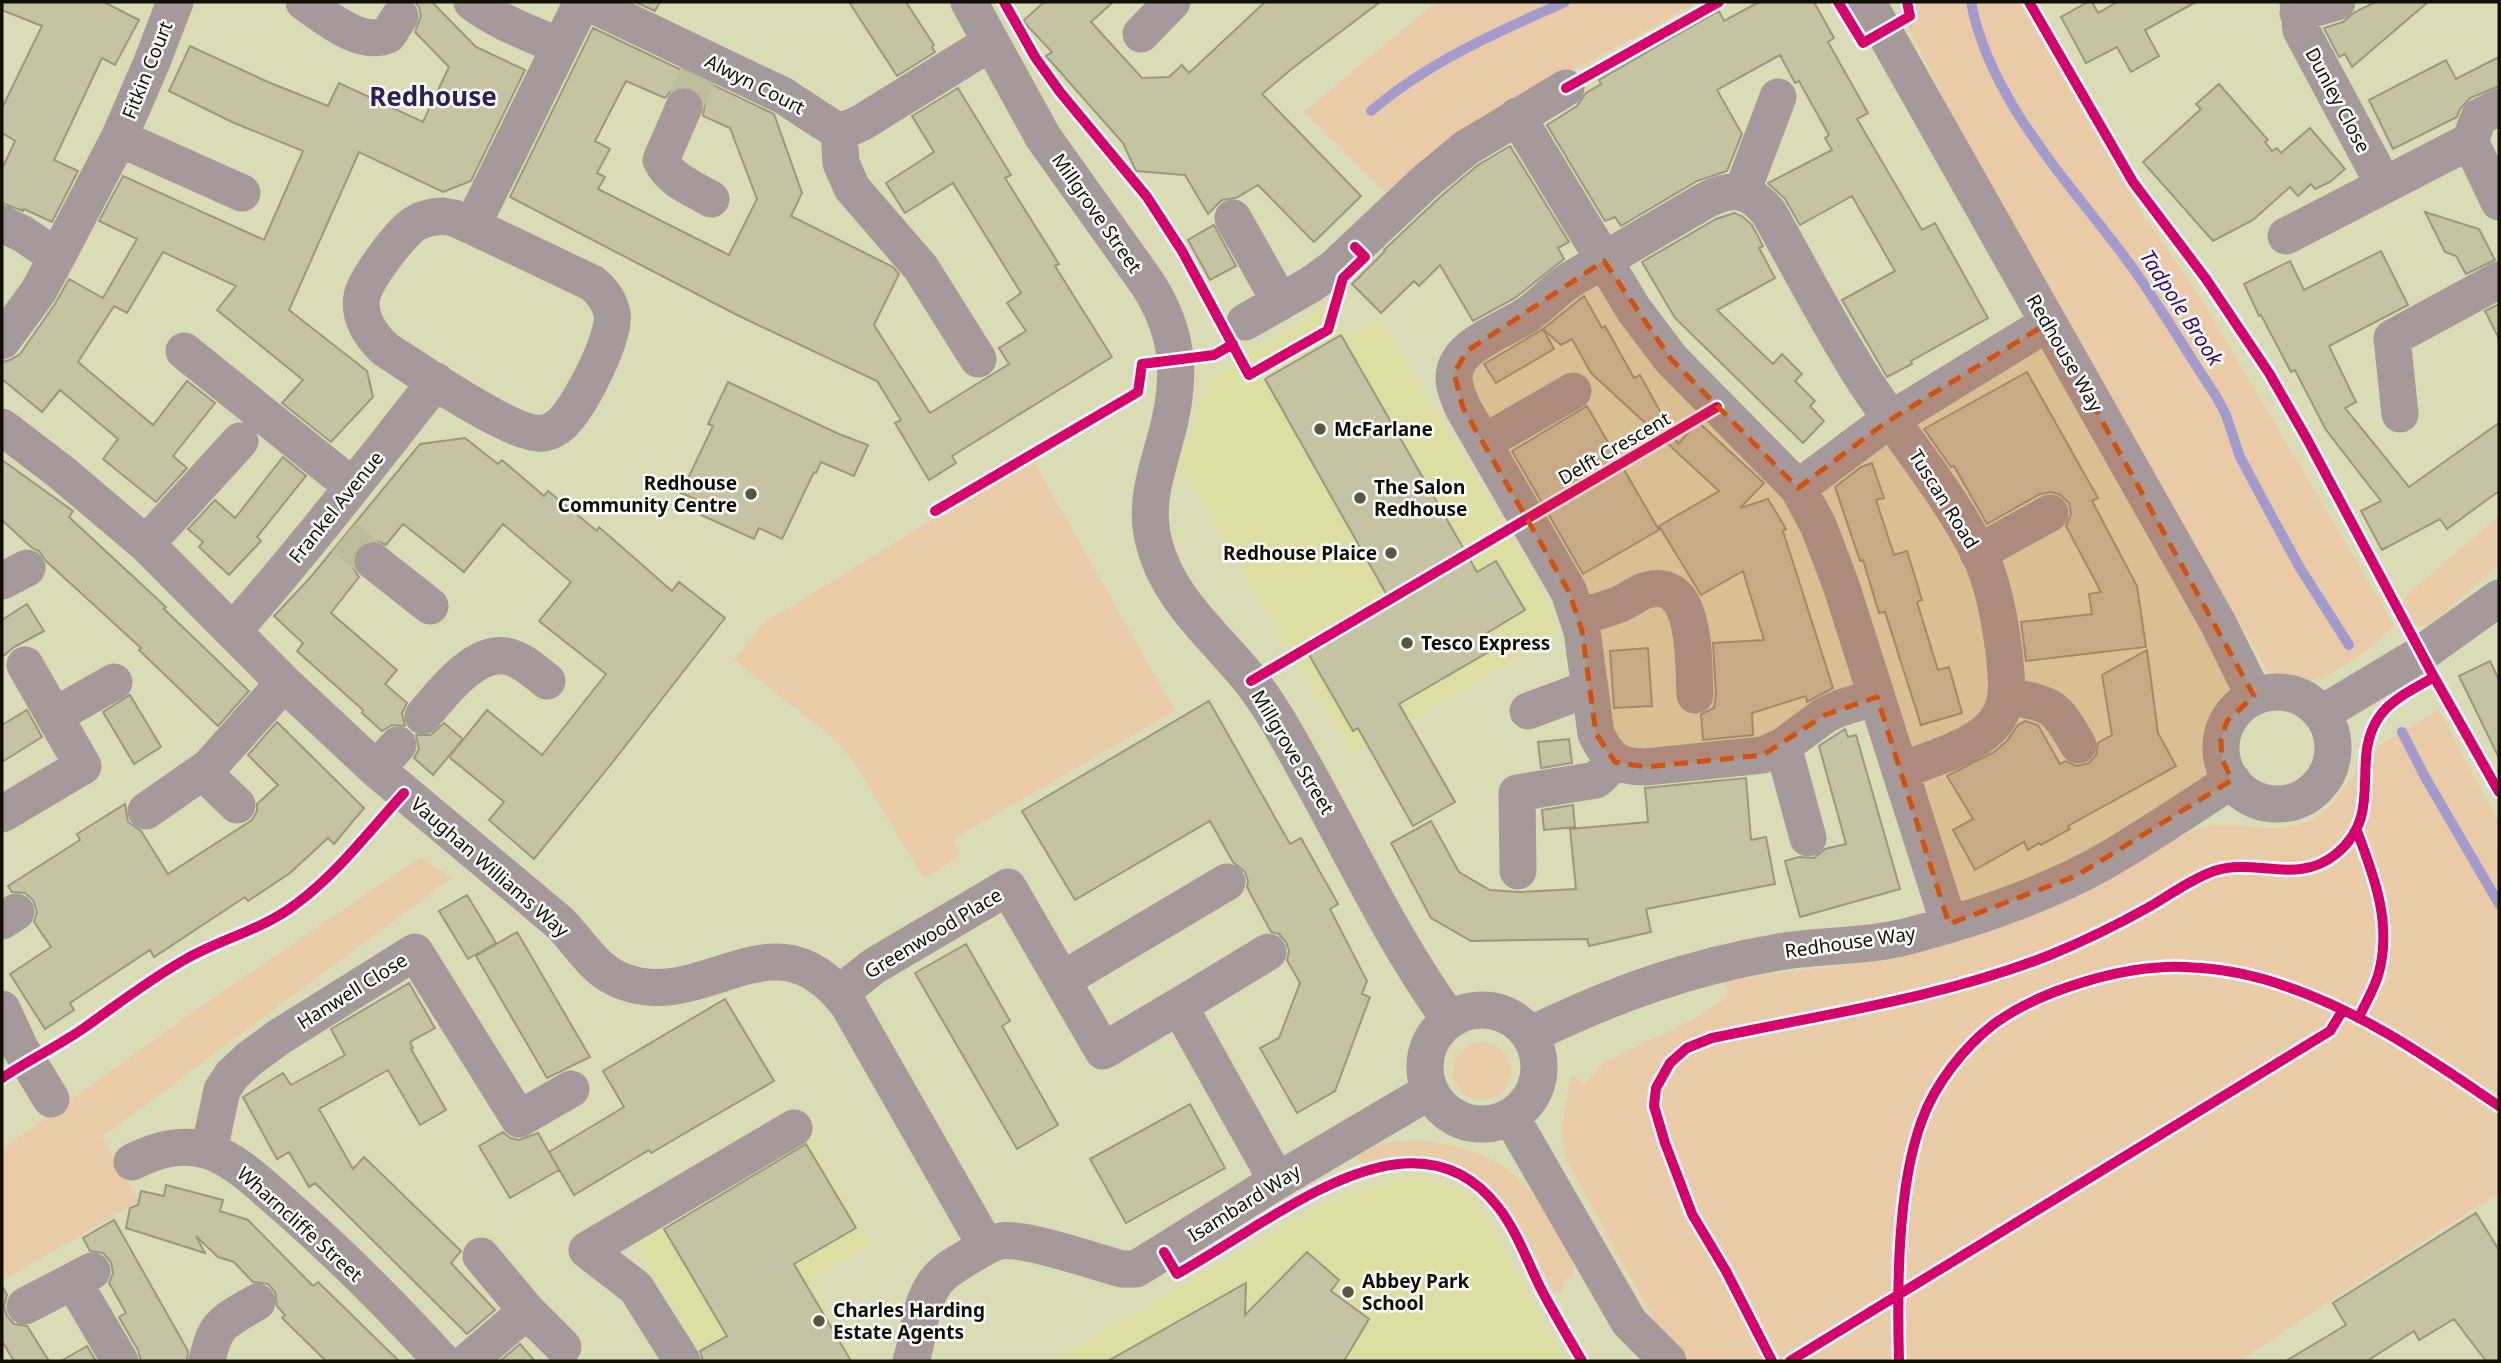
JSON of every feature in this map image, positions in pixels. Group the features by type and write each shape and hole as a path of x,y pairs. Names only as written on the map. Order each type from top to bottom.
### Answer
{"street":[{"name":"Fitkin Court","path":"2,341 38,292 119,138 175,2"},
{"path":"304,2 343,27 375,38 388,35 400,16"},
{"path":"472,2 508,24 559,46"},
{"path":"472,226 559,46 585,2"},
{"name":"Alwyn Court","path":"585,2 696,80 782,95 830,127 839,130"},
{"name":"Millgrove Street","path":"969,2 1044,137 1153,293 1171,334 1177,387 1168,431 1155,470 1150,507 1153,539 1171,583 1194,618 1227,652 1259,693 1296,753 1407,956 1450,1020"},
{"path":"1141,34 1172,2"},
{"name":"Dunley Close","path":"2337,2 2298,7 2301,30 2384,185"},
{"name":"Redhouse Way","path":"1869,5 2218,623 2254,696"},
{"path":"978,359 921,268 852,188 841,163 839,130 860,123 990,43"},
{"path":"696,80 661,160 665,169 675,179 711,199"},
{"path":"1245,322 1334,268 1449,161 1517,116 1566,88"},
{"path":"1778,97 1742,192 1717,195 1706,200 1549,294 1528,314 1467,351 1459,360 1454,373 1455,389 1569,592 1578,617 1596,734 1603,749 1615,762 1629,767 1646,767 1763,755 1783,746 1825,715 1877,696"},
{"path":"2286,236 2470,141 2479,117 2499,107"},
{"path":"1517,116 1634,310 1671,359 1798,488 1818,525 1877,696 1949,924"},
{"name":"Fitkin Court","path":"119,138 242,193"},
{"path":"2470,141 2499,202"},
{"name":"Tuscan Road","path":"1742,192 1761,203 1769,213 1866,383 1952,505 1978,553 1993,591 2006,671 2006,696 2001,714 1985,732 1954,750 1900,771"},
{"path":"442,216 454,218 592,283 602,291 608,301 612,313 612,328 607,344 577,404 561,425 542,433 527,431 505,422 436,381 384,349 372,337 362,310 362,296 368,284 397,239 416,222 442,216"},
{"path":"1233,218 1280,302"},
{"path":"2,224 23,234 57,257"},
{"path":"2400,414 2392,338 2499,280"},
{"path":"1798,488 1892,419 2048,323"},
{"path":"184,351 352,486"},
{"name":"Frankel Avenue","path":"233,631 335,529 352,486 436,381"},
{"path":"1483,443 1573,391"},
{"name":"Vaughan Williams Way","path":"2,427 72,480 146,544 284,683 387,757 560,923 592,960 610,976 635,985 665,988 695,984 745,965 780,961 811,972 840,993 986,1246"},
{"path":"146,544 240,441"},
{"path":"1978,553 2050,513"},
{"path":"373,561 430,606"},
{"path":"1578,617 1622,603 1644,591 1657,589 1670,592 1684,607 1690,621 1695,695"},
{"path":"2321,714 2421,654 2499,598"},
{"path":"422,716 467,670 490,657 508,656 526,664 547,681"},
{"path":"2,814 83,766 25,665"},
{"path":"54,716 114,682"},
{"path":"146,811 203,772 284,683"},
{"path":"1528,711 1590,688"},
{"path":"2271,692 2289,693 2305,699 2321,714 2328,726 2333,744 2331,762 2323,779 2310,793 2293,801 2275,804 2257,800 2241,790 2232,780 2222,759 2221,740 2227,722 2238,707 2254,696 2271,692"},
{"path":"2006,696 2044,703 2064,720 2078,745"},
{"path":"1783,746 1808,838"},
{"path":"1518,871 1517,793 1596,780 1615,762"},
{"path":"203,772 237,805"},
{"name":"Redhouse Way","path":"1530,1035 1624,992 1699,968 1792,950 1888,940 1949,924 2033,895 2087,871 2232,780"},
{"path":"1062,980 1227,882"},
{"name":"Greenwood Place","path":"840,993 874,966 1008,887 1103,1051 1268,953"},
{"name":"Hanwell Close","path":"209,1151 222,1090 248,1059 415,952 519,1119 571,1089"},
{"path":"1179,1006 1277,1181"},
{"path":"2,1009 20,1048 51,1099"},
{"path":"1473,1011 1495,1011 1515,1020 1530,1035 1538,1055 1537,1083 1530,1100 1511,1117 1493,1124 1468,1123 1445,1111 1430,1091 1425,1073 1427,1051 1437,1032 1450,1020 1473,1011"},
{"name":"Isambard Way","path":"911,1361 931,1288 950,1268 986,1246 999,1242 1021,1242 1122,1269 1136,1269 1277,1181 1430,1091"},
{"path":"1511,1117 1629,1322 1668,1361"},
{"path":"682,1361 636,1288 587,1250 794,1128"},
{"name":"Wharncliffe Street","path":"132,1162 148,1154 178,1147 209,1151 223,1158 260,1184 303,1221 442,1361"},
{"path":"481,1256 527,1311 563,1347"},
{"path":"25,1306 82,1276 120,1361"},
{"path":"207,1361 216,1330 225,1321 257,1302"},
{"path":"468,1361 527,1311"},
{"path":"1629,1322 1639,1361"}],"highlighted area":[{"path":"1604,261 1671,359 1798,488 1885,423 2048,323 2254,696 2227,721 2221,740 2222,759 2232,780 2076,876 1949,924 1877,697 1825,715 1763,755 1646,767 1615,762 1596,734 1582,631 1569,592 1463,408 1454,373 1467,351"}],"shaded area":[{"path":"1436,2 1697,2 1509,103 1427,157 1385,192 1304,112"},
{"path":"1900,2 2019,2 2142,213 2199,296 2394,625 2356,658 2332,673 2312,681 2296,680 2268,671 2026,261 1900,11"},
{"path":"1330,305 1348,338 1380,319 1525,559 1553,615 1557,636 1352,754 1181,460 1209,378"},
{"path":"1032,459 1175,711 953,839 961,855 924,879 856,765 836,740 734,660 762,625"},
{"path":"2499,516 2499,565 2428,626 2415,627 2400,608 2407,595"},
{"path":"2439,710 2499,823 2499,1193 2240,1361 1687,1361 1661,1332 1567,1161 1563,1119 1572,1076 1585,1084 1605,1062 1698,1017 1728,997 1725,980 1899,958 1944,946 2046,909 2172,839 2211,825 2282,828 2317,818 2378,746"},
{"path":"421,857 451,878 102,1137 139,1201 2,1281 2,1149 213,998"},
{"path":"1476,1042 1488,1042 1503,1050 1511,1065 1511,1077 1503,1092 1488,1100 1476,1100 1461,1092 1453,1077 1453,1065 1461,1050"},
{"path":"805,1130 872,1244 811,1281 858,1361 705,1361 629,1231"},
{"path":"1416,1140 1440,1143 1480,1155 1513,1174 1528,1188 1554,1224 1571,1256 1573,1279 1563,1279 1563,1293 1553,1292 1522,1229 1505,1203 1486,1182 1463,1167 1436,1159 1402,1158 1362,1165 1357,1154 1382,1143"},
{"name":"Abbey Park School","path":"1417,1178 1462,1191 1483,1212 1565,1361 1051,1361 1328,1202 1379,1185"}],"building":[{"path":"2,2 104,2 139,20 115,65 102,58 54,160 78,171 52,222 24,209 23,211 2,203 2,169 15,141 2,133 2,108 42,26 2,10"},
{"path":"415,2 432,2 476,47 525,70 471,181 443,192 359,152 289,310 367,371 373,397 331,442 282,403 303,380 217,310 236,286 163,252 127,313 114,306 78,362 153,425 187,381 215,403 173,456 187,468 156,502 103,459 118,439 60,390 42,412 2,379 2,362 20,354 69,279 103,298 137,239 99,221 123,176 264,240 303,151 232,122 169,91 190,46 328,106 339,83 423,122 449,67 415,32 421,16"},
{"path":"635,2 660,2 655,11"},
{"path":"849,2 906,2 934,45 932,47 935,52 897,76"},
{"path":"1044,2 1113,2 1091,22 1142,78 1169,77 1182,65 1189,73 1265,2 1380,2 1262,94 1361,196 1314,242 1258,185 1236,198 1222,200 1208,214 1185,175 1136,171 1123,143 1046,56 1052,52 1023,21"},
{"path":"1759,2 1814,2 1834,38 1828,42 1868,113 1857,119 1922,230 1935,223 1988,318 1887,377 1842,300 1895,271 1852,196 1800,225 1785,199 1768,183 1832,150 1825,138 1829,135 1799,81 1795,83 1780,55 1717,90 1742,134 1727,171 1697,181 1621,226 1615,217 1605,221 1547,125 1577,106 1586,93 1601,84 1599,80 1719,11 1724,21"},
{"path":"2092,2 2098,13 2117,2 2196,2 2145,30 2159,56 2131,72 2117,47 2086,63 2061,17"},
{"path":"2375,2 2428,2 2352,67 2345,54 2339,57 2324,28 2343,22 2355,12"},
{"path":"593,28 774,114 802,193 791,216 893,267 899,274 874,325 930,413 1009,364 999,348 1026,331 1007,303 1021,293 953,183 905,213 886,183 934,152 912,116 958,88 1011,175 1005,178 1059,264 1055,266 1112,357 952,456 956,463 929,480 895,423 901,420 877,381 739,316 510,197","holes":["626,81 665,98 681,86 693,88 701,95 705,104 703,116 730,128 757,199 729,255 598,189 605,177 597,173 610,149 595,141"]},
{"path":"2499,57 2499,86 2470,98 2457,117 2393,149 2369,100 2446,60 2456,79"},
{"path":"2219,84 2268,140 2265,142 2272,151 2277,148 2281,153 2310,128 2345,169 2330,182 2315,189 2311,184 2298,196 2290,187 2253,220 2213,241 2143,162 2201,109 2196,104"},
{"path":"1510,146 1569,242 1558,248 1564,259 1515,298 1473,321 1440,265 1419,286 1414,281 1381,313 1352,284 1439,198 1478,165"},
{"path":"2425,212 2479,229 2495,260 2466,274 2456,256 2445,252"},
{"path":"1734,213 1752,225 1763,246 1759,248 1775,278 1717,310 1773,364 1782,354 1802,374 1795,381 1815,401 1810,406 1824,421 1803,443 1675,318 1642,262 1716,219"},
{"path":"1214,225 1236,266 1210,280 1188,240"},
{"path":"2381,251 2408,305 2329,346 2356,402 2345,408 2409,487 2499,423 2499,491 2447,529 2440,519 2382,550 2361,511 2381,501 2326,430 2295,370 2291,372 2261,315 2259,316 2244,284 2290,261 2304,290"},
{"path":"1584,296 1602,328 1605,326 1634,378 1640,375 1678,444 1698,422 1764,483 1740,508 1768,499 1786,529 1783,531 1833,688 1807,702 1806,696 1752,713 1753,735 1703,740 1701,714 1714,708 1716,695 1713,643 1764,640 1743,571 1701,595 1659,526 1719,491 1591,373 1572,339 1561,345 1543,329"},
{"path":"2499,304 2499,339 2485,311"},
{"path":"1543,329 1554,349 1496,383 1484,364"},
{"path":"1341,335 1477,572 1496,561 1525,610 1482,636 1490,651 1399,704 1455,802 1413,826 1358,728 1353,731 1308,653 1392,604 1265,379"},
{"path":"2027,372 2098,498 2092,501 2137,586 2146,647 2026,661 2021,622 2092,614 2089,594 2101,592 2066,526 2071,514 2069,503 2060,495 2051,492 2040,494 1987,524 1954,466 1951,467 1924,429"},
{"path":"728,382 868,445 854,476 821,462 782,539 759,528 754,539 701,515 707,504 681,493 713,426 708,424"},
{"path":"1587,406 1659,530 1583,574 1512,451"},
{"path":"465,438 498,464 502,460 544,496 548,491 597,531 599,527 672,591 679,582 725,618 534,859 489,820 504,802 449,757 487,710 542,755 606,674 539,621 571,582 503,524 464,572 403,524 386,545 375,540 365,542 357,548 352,559 353,568 359,577 331,613 397,670 385,684 407,703 402,713 405,726 392,725 382,731 362,713 363,710 297,651 303,643 274,616 310,578 420,444"},
{"path":"283,457 306,476 257,537 261,541 229,575 199,547 203,542 188,529 215,500 235,518"},
{"path":"2,460 73,511 69,517 166,607 164,609 249,691 218,726 139,650 141,648 46,561 39,551 32,548 2,520"},
{"path":"1872,463 1884,498 1876,500 1894,555 1907,551 1922,600 1917,602 1938,670 1949,667 1962,713 1921,725 1885,612 1879,613 1863,560 1860,561 1835,487 1861,467"},
{"path":"27,604 44,631 14,647 2,657 2,620"},
{"path":"1648,648 1652,706 1614,708 1610,651"},
{"path":"2147,650 2158,733 2176,766 2068,826 2070,829 2041,845 2039,843 2028,850 2024,842 1975,870 1953,830 1973,819 1947,776 1994,752 2007,741 2018,725 2025,721 2038,725 2060,764 2065,761 2077,766 2089,763 2096,755 2098,743 2112,735 2102,675"},
{"path":"2490,661 2499,680 2499,758 2459,676"},
{"path":"130,695 161,747 134,764 103,712"},
{"path":"1209,701 1290,844 1301,838 1338,904 1330,909 1367,981 1362,994 1370,997 1335,1091 1297,1113 1260,1048 1279,1038 1300,983 1287,960 1289,951 1286,942 1279,934 1271,932 1247,887 1245,872 1233,862 1210,821 1075,900 1022,811"},
{"path":"27,710 42,737 2,762 2,725"},
{"path":"277,722 364,808 334,844 328,838 290,873 248,901 245,897 154,957 150,950 70,1003 74,1010 45,1029 10,974 51,947 34,922 37,912 33,900 25,893 12,892 8,886 80,840 77,834 125,804 128,822 141,831 168,874 252,820 257,804 278,785 248,755"},
{"path":"444,723 463,739 433,775 414,758 419,749 416,735 431,735"},
{"path":"1845,729 1848,737 1856,735 1900,889 1800,917 1785,861 1799,857 1814,858 1825,849 1846,844 1819,746"},
{"path":"1569,739 1572,763 1541,768 1538,742"},
{"path":"1746,778 1751,840 1766,837 1775,884 1646,909 1651,932 1589,946 1587,939 1471,941 1431,918 1391,843 1431,821 1459,872 1490,890 1519,892 1576,889 1570,829 1648,822 1645,788"},
{"path":"1573,805 1575,827 1544,830 1542,810"},
{"path":"467,895 496,943 468,959 439,911"},
{"path":"517,932 590,1057 547,1078 476,956"},
{"path":"966,944 1010,1021 1002,1026 1058,1125 1017,1149 915,973"},
{"path":"409,983 435,1028 410,1042 413,1048 411,1049 446,1110 420,1125 388,1070 319,1109 353,1169 364,1157 461,1251 451,1263 495,1310 467,1334 315,1183 309,1187 289,1152 277,1159 243,1097 283,1073 291,1085 345,1055 331,1029"},
{"path":"725,999 774,1081 574,1195 549,1152 624,1107 603,1071"},
{"path":"1190,1104 1225,1168 1126,1223 1090,1159"},
{"path":"503,1132 510,1138 519,1140 538,1133 559,1170 510,1198 479,1146"},
{"path":"806,1144 856,1228 794,1264 851,1361 703,1361 700,1351 727,1336 664,1229"},
{"path":"166,1185 223,1200 220,1211 248,1220 313,1286 318,1282 399,1361 326,1361 282,1318 285,1315 277,1306 275,1292 268,1284 253,1282 234,1262 218,1257 196,1236 205,1253 126,1228 130,1208 138,1205 141,1191 164,1196"},
{"path":"2476,1213 2499,1250 2499,1361 2486,1361 2454,1319 2419,1340 2414,1331 2367,1361 2286,1361 2346,1325 2333,1303"},
{"path":"114,1220 188,1351 187,1361 141,1361 138,1350 119,1317 126,1313 109,1283 113,1273 111,1262 103,1253 90,1251 83,1238"},
{"path":"1307,1252 1339,1280 1331,1291 1369,1319 1344,1361 1108,1361 1246,1283 1245,1315"},
{"path":"2,1286 7,1295 4,1306 7,1316 14,1324 27,1326 49,1361 14,1361 2,1341"},
{"path":"520,1344 535,1361 500,1361"},
{"path":"87,1346 96,1361 61,1361"}],"waterway":[{"path":"1371,111 1393,93 1440,63 1565,2"},
{"name":"Tadpole Brook","path":"1971,2 1981,39 1996,75 2015,109 2036,142 2132,267 2216,396 2226,415 2240,457 2300,568 2349,645"},
{"name":"Tadpole Brook","path":"2402,732 2499,904"}],"tunnel":[{"path":"684,107 698,74"},
{"path":"344,537 373,561"}],"cycle path":[{"path":"1004,2 1035,57 1060,92 1147,197 1182,251 1249,375 1328,330 1343,278 1365,257 1355,247"},
{"path":"1566,88 1719,2"},
{"path":"1838,2 1863,43 1910,16 1907,2"},
{"path":"2029,2 2133,182 2206,279 2269,373 2499,792"},
{"path":"935,511 1138,392 1142,364 1214,355 1233,344"},
{"name":"Delft Crescent","path":"1251,681 1717,407"},
{"path":"1772,1361 1726,1271 1692,1214 1665,1143 1654,1106 1656,1088 1670,1063 1687,1048 1712,1038 1882,1004 2009,970 2100,932 2214,871 2245,867 2291,870 2321,863 2336,854 2351,838 2360,821 2364,804 2367,751 2379,717 2397,699 2434,677"},
{"path":"2,1078 74,1035 173,967 199,952 284,913 339,865 404,793"},
{"path":"2357,831 2375,882 2383,936 2377,978 2359,1017"},
{"path":"1899,1361 1898,1303 1903,1207 1914,1146 1922,1120 1943,1080 1972,1044 1994,1024 2036,1000 2111,975 2161,967 2211,969 2250,976 2317,998 2371,1024 2499,1106"},
{"path":"1790,1361 2330,1031 2343,1010"},
{"path":"1164,1252 1177,1274 1287,1207 1348,1177 1380,1167 1412,1163 1442,1167 1471,1181 1498,1207 1516,1235 1540,1287 1582,1361"}],"place":[{"name":"McFarlane","path":"1320,429"},
{"name":"Redhouse Community Centre","path":"751,494"},
{"name":"The Salon Redhouse","path":"1360,498"},
{"name":"Redhouse Plaice","path":"1391,553"},
{"name":"Tesco Express","path":"1407,643"},
{"name":"Abbey Park School","path":"1348,1292"},
{"name":"Charles Harding Estate Agents","path":"819,1321"}],"district":[{"name":"Redhouse","path":"433,97"}]}
